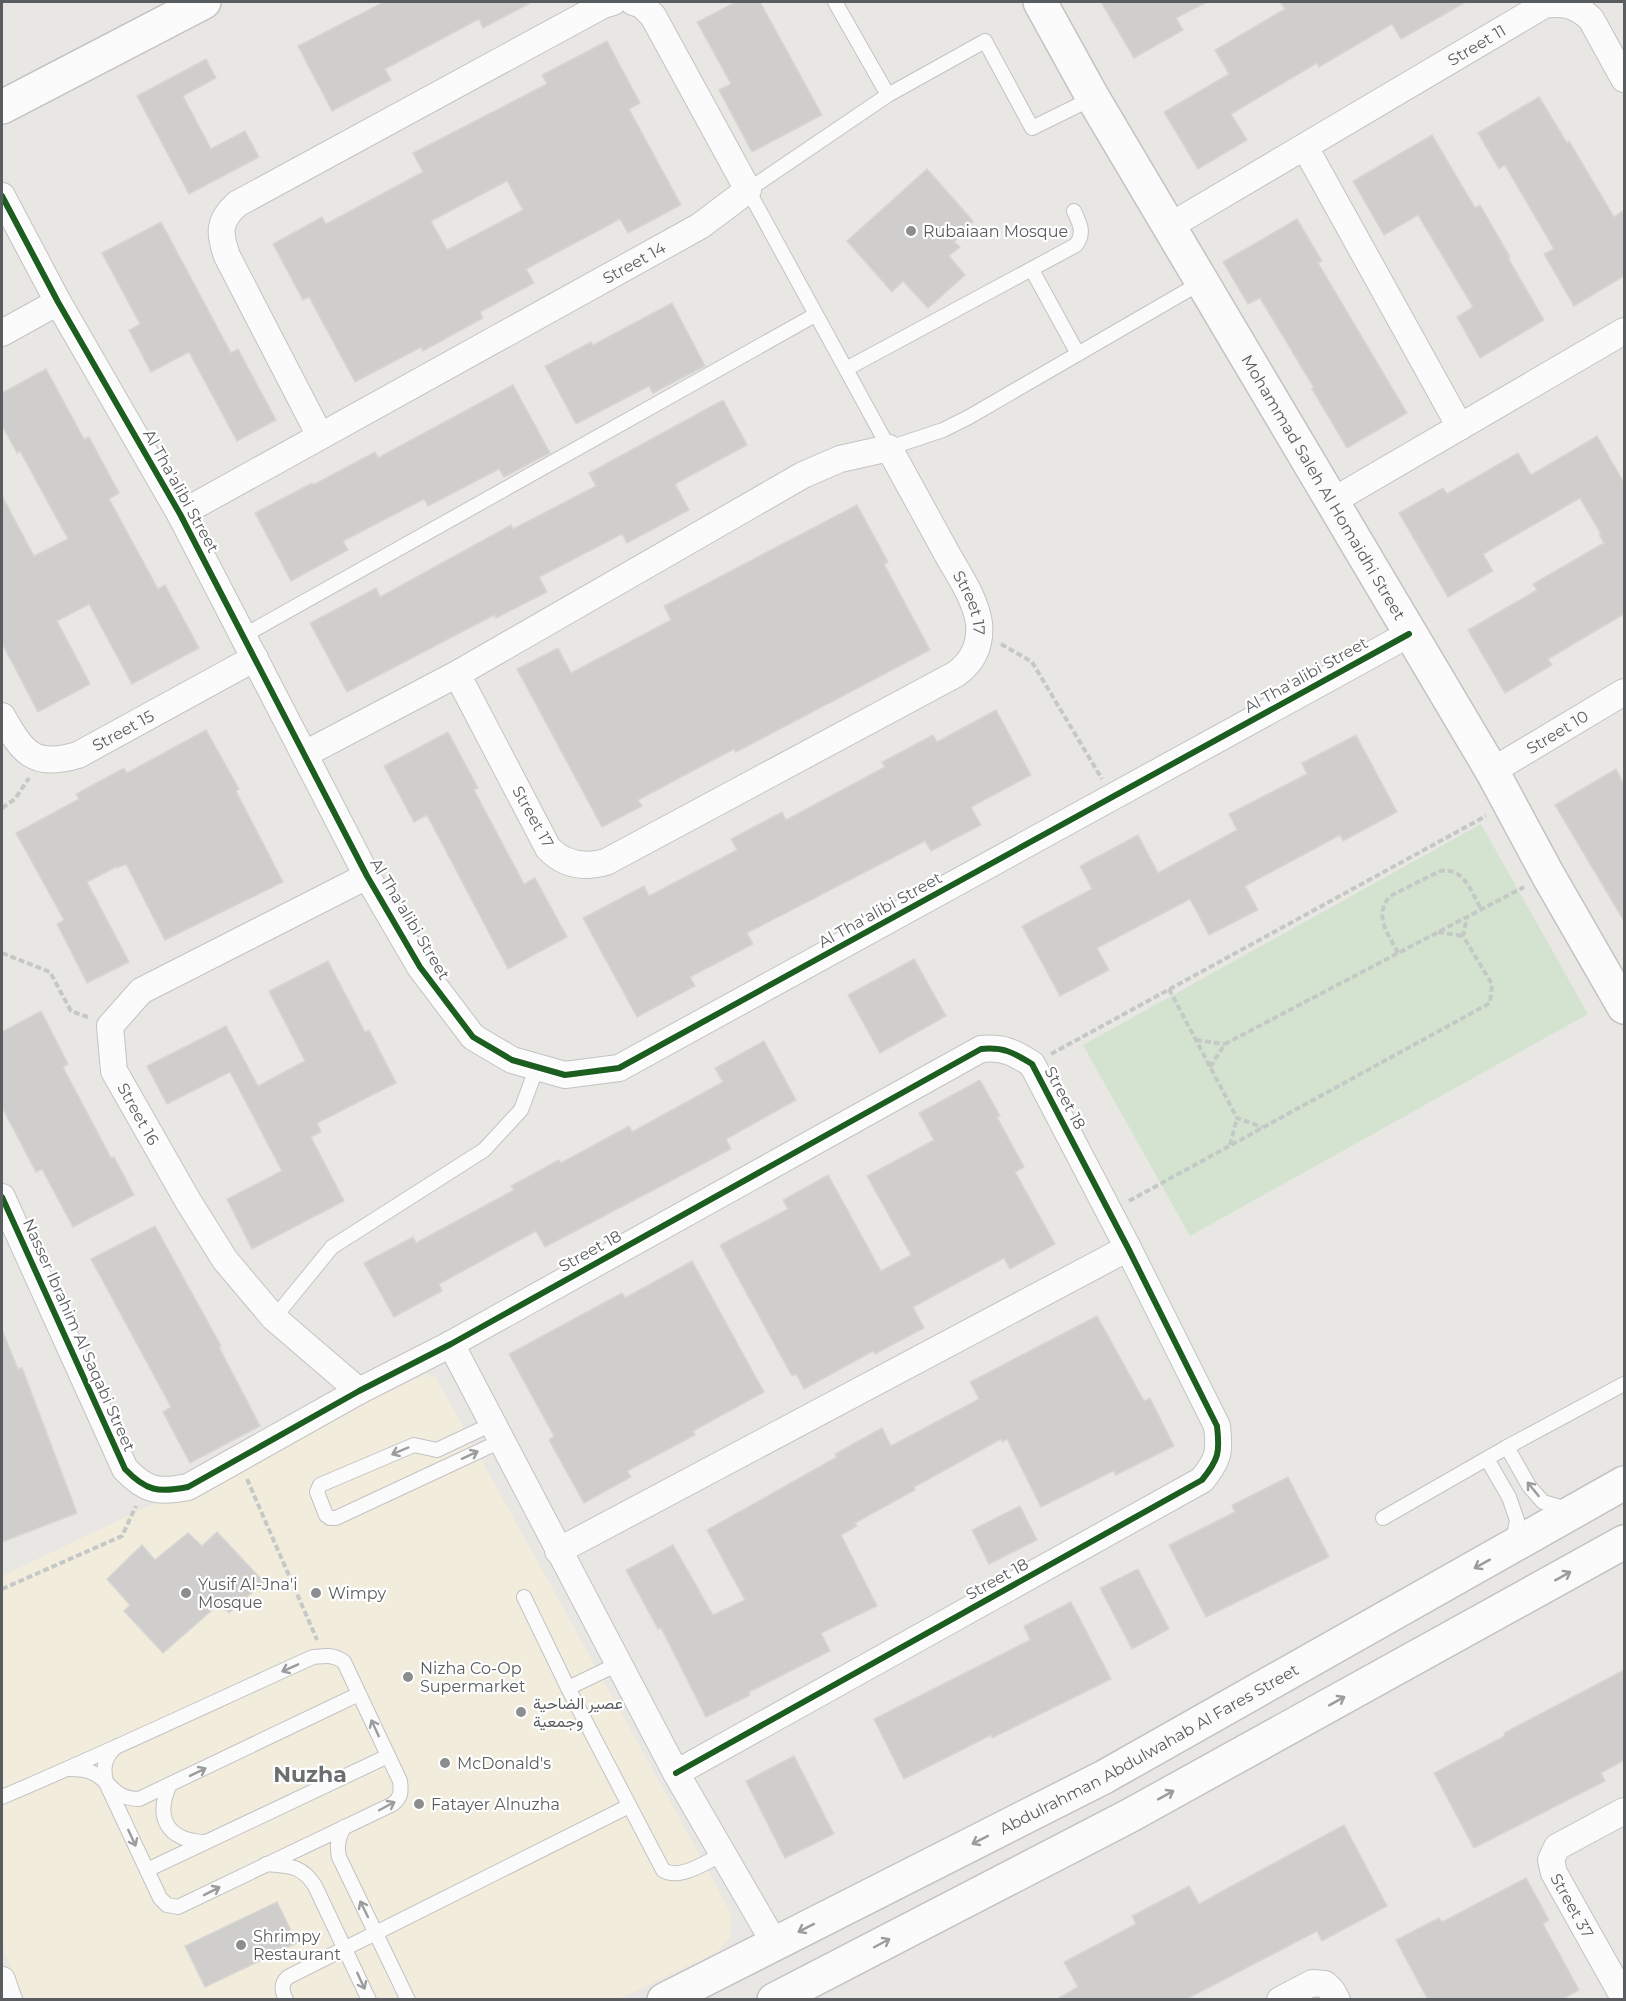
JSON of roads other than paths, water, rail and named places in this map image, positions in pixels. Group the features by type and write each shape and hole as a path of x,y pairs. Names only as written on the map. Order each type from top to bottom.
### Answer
{"street":[{"path":"2,107 204,2"},
{"path":"320,436 227,256 221,233 224,218 237,204 603,4 612,2"},
{"path":"635,2 642,5 653,16 748,190"},
{"name":"Mohammad Saleh Al Homaidhi Street","path":"1040,2 1093,98 1492,771 1624,1007"},
{"name":"Street 11","path":"1170,226 1537,7 1566,3 1591,19 1624,79"},
{"path":"1305,147 1460,427"},
{"name":"Street 14","path":"180,514 700,226 748,190"},
{"name":"Al Tha'alibi Street","path":"2,196 58,302 180,514 367,876 420,967 473,1037 512,1060 565,1074 619,1068 1409,634"},
{"path":"2,333 58,302"},
{"path":"1331,502 1624,331"},
{"path":"305,754 457,674 803,475 840,459 889,448"},
{"name":"Street 17","path":"457,674 548,848 563,861 584,866 606,862 967,666 975,654 979,633 975,608 889,448"},
{"name":"Street 15","path":"2,716 23,749 40,759 62,760 78,755 249,647"},
{"name":"Street 10","path":"1492,771 1624,694"},
{"name":"Street 16","path":"359,1391 274,1318 225,1260 188,1201 114,1071 110,1026 141,991 367,876"},
{"name":"Street 18","path":"142,1485 166,1492 188,1487 359,1391 451,1344 981,1049 997,1048 1015,1053 1032,1064 1217,1426 1219,1446 1215,1464 1202,1480 676,1773"},
{"name":"Nasser Ibrahim Al Saqabi Street","path":"2,1197 125,1469 142,1485"},
{"path":"558,1551 1128,1248"},
{"path":"451,1344 676,1773 775,1944"},
{"name":"Abdulrahman Abdulwahab Al Fares Street","path":"664,2000 1104,1777 1624,1484"},
{"path":"774,2000 1129,1816 1624,1542"},
{"path":"1104,1777 1099,1785 1098,1793 1104,1809 1112,1814 1129,1816"},
{"path":"1041,1809 1059,1811 1070,1826 1067,1844 1061,1850"},
{"name":"Street 37","path":"1624,1811 1557,1847 1551,1860 1554,1873 1624,1998"},
{"path":"2,1980 9,2000"},
{"path":"1280,2000 1312,1983 1325,1984 1337,2000"}],"lane":[{"path":"835,2 888,95"},
{"path":"1093,98 1032,128 985,41 888,95 748,190 889,448 943,430 969,417 1202,282"},
{"path":"846,369 1071,249 1079,241 1082,230 1074,211"},
{"path":"1032,270 1078,354"},
{"path":"249,647 815,315"},
{"path":"274,1318 332,1247 484,1150 521,1110 537,1067"},
{"path":"1383,1518 1624,1384"},
{"path":"497,1432 445,1467 336,1518 330,1518 327,1515 317,1492 320,1485 414,1445 437,1450 497,1432"},
{"path":"1507,1448 1529,1486 1544,1502 1575,1511"},
{"path":"437,1450 445,1467"},
{"path":"1487,1459 1509,1497 1517,1520 1512,1547"},
{"path":"524,1597 568,1688 660,1865 668,1873 683,1872 723,1854"},
{"path":"2,1797 313,1657 324,1656 338,1657 344,1662 400,1780 402,1792 400,1798 393,1804 178,1907 167,1905 160,1899 108,1785 105,1777 105,1760 117,1746"},
{"path":"568,1688 618,1664"},
{"path":"67,1769 94,1773 117,1794 130,1799 139,1799 359,1694"},
{"path":"147,1870 388,1756"},
{"path":"169,1786 163,1809 168,1828 182,1838 206,1842"},
{"path":"286,2000 283,1981 629,1806"},
{"path":"344,1827 339,1836 337,1848 339,1857 408,2000"},
{"path":"266,1864 295,1867 308,1874 346,1948 369,2000"}],"place":[{"name":"Rubaiaan Mosque","path":"911,231"},
{"name":"Yusif Al-Jna'i Mosque","path":"186,1593"},
{"name":"Wimpy","path":"316,1593"},
{"name":"Nizha Co-Op Supermarket","path":"408,1677"},
{"name":"عصير الضاحية وجمعية","path":"521,1712"},
{"name":"McDonald's","path":"445,1763"},
{"name":"Fatayer Alnuzha","path":"419,1804"},
{"name":"Shrimpy Restaurant","path":"241,1945"}],"district":[{"name":"Nuzha","path":"310,1774"}]}
